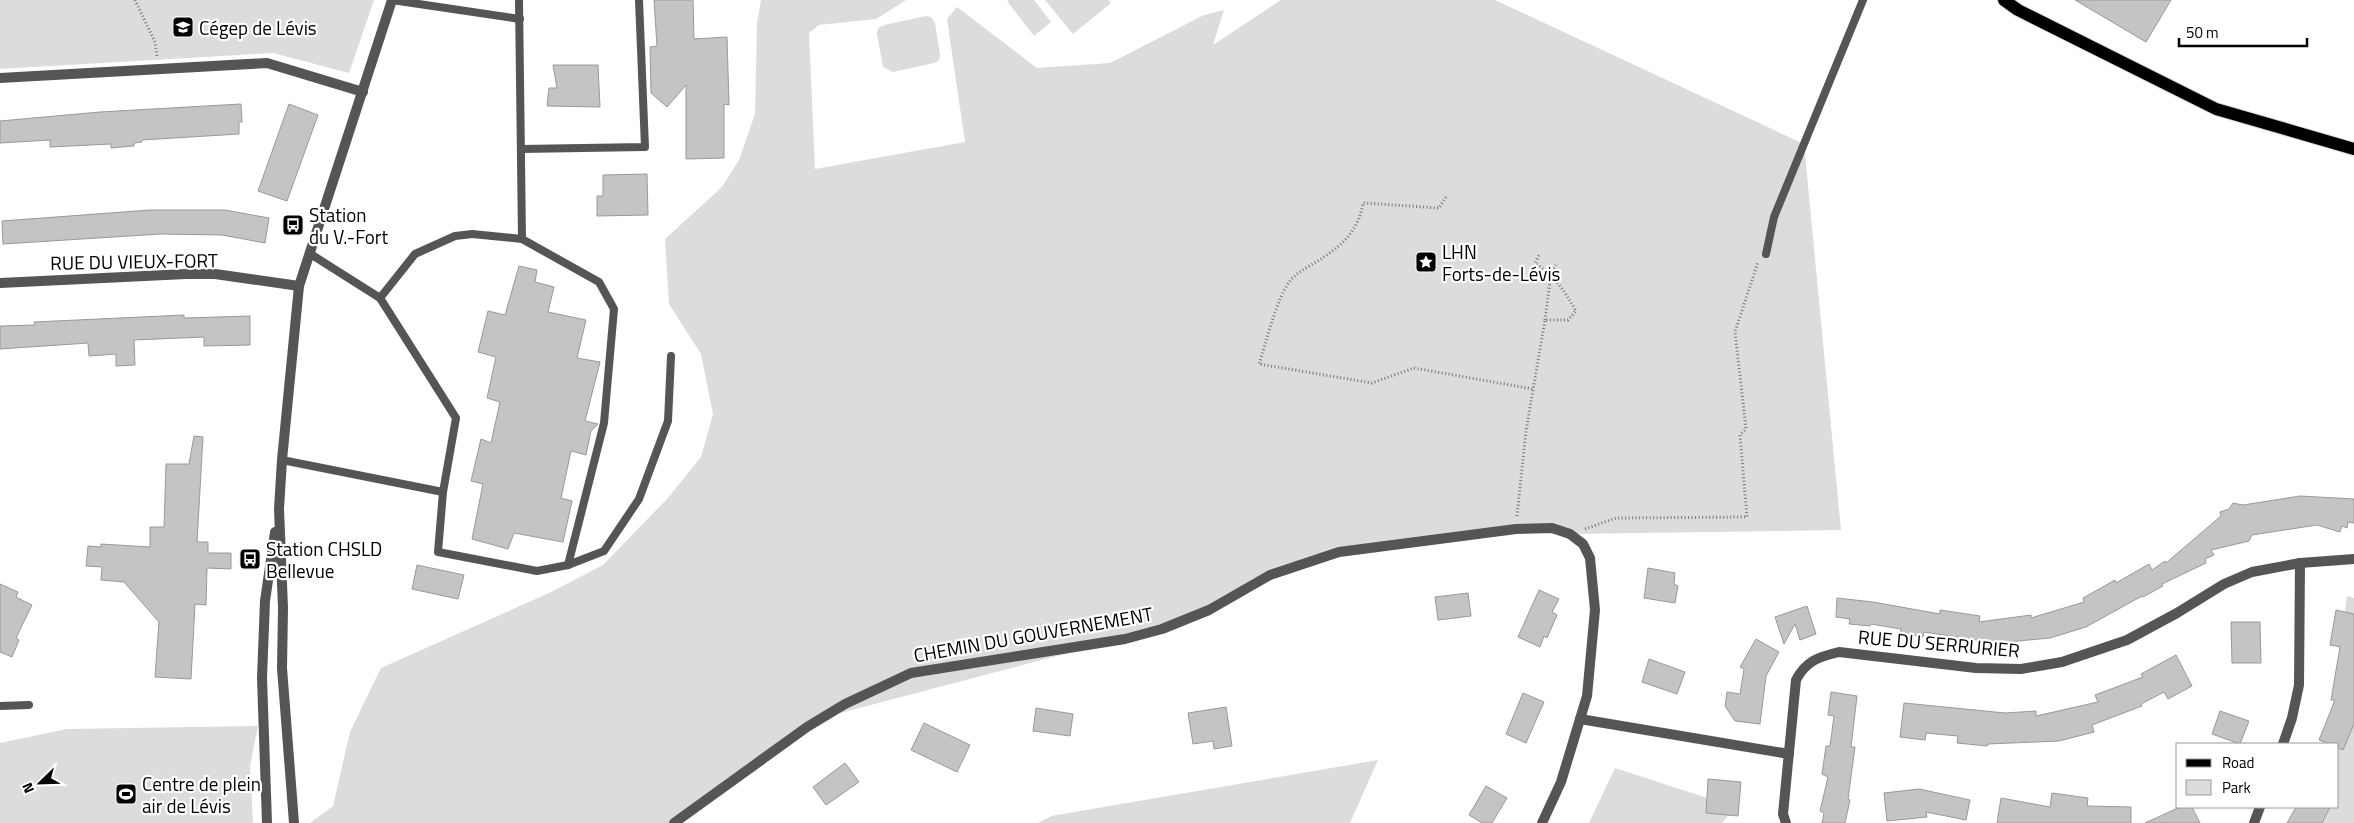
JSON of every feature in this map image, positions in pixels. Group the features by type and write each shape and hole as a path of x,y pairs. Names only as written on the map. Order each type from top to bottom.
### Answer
{"main road":[{"path":"2004,0 2018,10 2216,108 2354,149"}],"street":[{"path":"267,823 262,678 265,610 279,508 299,286 392,0"},
{"path":"0,78 267,62 363,92"},
{"name":"RUE DU VIEUX-FORT","path":"0,283 205,274 299,286"},
{"path":"279,508 283,608 282,668 286,740 294,823"},
{"name":"CHEMIN DU GOUVERNEMENT","path":"674,823 807,727 845,704 911,673 1125,639 1162,629 1209,610 1270,575 1340,552 1516,529 1552,528 1570,534"},
{"path":"1542,823 1561,782 1587,696 1595,610 1590,558 1583,544 1570,534"},
{"name":"RUE DU SERRURIER","path":"1786,823 1783,814 1796,680 1803,667 1817,657 1839,652 1976,668 2012,668 2062,662 2128,640 2224,584 2252,572 2300,563 2354,559"},
{"path":"2283,743 2292,718 2299,685 2300,563"},
{"path":"1580,719 1789,754"},
{"path":"2254,823 2260,808"}],"lane":[{"path":"392,0 520,19"},
{"path":"520,0 522,239"},
{"path":"522,150 646,147 639,0"},
{"path":"1766,254 1774,217 1863,0"},
{"path":"380,298 415,254 454,236 472,234 522,239 598,282 614,309 604,422 568,565"},
{"path":"309,252 380,298 456,418 443,492 438,552 537,571 568,565 604,551 639,499 668,421 671,356"},
{"path":"282,460 443,492"},
{"path":"0,706 29,705"}],"path":[{"path":"135,0 155,42 159,69"},
{"path":"1446,197 1439,208 1362,203 1361,215 1354,231 1326,256 1305,268 1289,282 1282,295 1259,364 1372,383 1414,368 1533,389"},
{"path":"1570,534 1616,518 1747,517 1740,434 1746,429 1735,332 1760,257 1766,254"},
{"path":"1539,255 1535,263 1552,274 1565,291 1576,311 1568,320 1545,320"},
{"path":"1516,529 1526,431 1552,274 1556,265"}],"green space":[{"name":"Cégep de Lévis","path":"0,0 374,0 349,73 273,53 0,69"},
{"path":"761,0 906,0 876,19 819,25 809,33 815,169 965,142 947,19 957,7 1037,68 1110,63 1204,15 1224,10 1213,45 1281,0 1495,0 1804,144 1841,530 1570,534 1552,528 1309,561 1209,610 1072,652 829,716 680,823 310,823 333,806 350,732 381,668 549,593 603,565 667,499 701,457 713,414 701,354 669,304 665,239 722,187 739,160 755,114 757,23"},
{"path":"1034,0 1051,22 1034,36 1007,1"},
{"path":"1045,0 1108,0 1111,3 1073,34"},
{"path":"926,16 931,17 935,23 940,55 939,60 934,63 893,72 883,67 877,34 878,28"},
{"path":"2347,596 2354,598 2354,823 2292,823 2300,808 2339,808 2339,743 2328,743"},
{"name":"Centre de plein air de Lévis","path":"258,726 250,766 253,823 0,823 0,743 67,729"},
{"path":"1378,760 1350,823 1038,823 1051,816"},
{"path":"1615,768 1735,807 1722,823 1589,823"}],"building":[{"path":"654,0 693,0 694,39 727,37 729,105 724,104 724,158 686,159 686,85 667,107 651,93 650,47 657,46"},
{"path":"2075,0 2171,0 2146,42"},
{"path":"553,65 598,65 600,107 547,106 549,88 557,88"},
{"path":"241,104 242,122 239,122 239,134 142,140 142,142 134,143 134,146 111,148 111,144 50,147 50,140 0,143 0,121 100,112"},
{"path":"289,104 318,115 287,201 258,191"},
{"path":"647,174 648,215 597,216 597,196 603,196 603,175"},
{"path":"150,210 225,210 269,218 265,243 222,235 161,234 3,244 2,221"},
{"path":"519,266 537,270 535,282 554,287 548,312 586,320 577,358 600,362 585,421 598,424 591,431 586,455 571,451 561,498 572,501 563,542 514,533 508,549 472,539 483,484 471,481 481,439 491,443 500,402 487,398 496,357 478,352 488,311 505,315"},
{"path":"184,315 184,318 250,316 250,345 204,346 204,337 134,340 135,365 116,366 116,354 89,356 88,343 0,349 0,326 35,325 34,322"},
{"path":"194,436 203,437 197,542 208,542 208,553 231,553 231,569 207,568 206,605 195,604 191,679 155,677 159,622 124,582 101,580 102,567 86,566 88,546 101,547 101,544 150,547 150,527 164,527 166,464 189,464"},
{"path":"2300,496 2354,499 2354,523 2348,522 2347,528 2342,526 2340,532 2317,525 2252,535 2249,541 2211,550 2214,555 2205,559 2206,563 2162,584 2163,586 2086,627 2050,638 1997,643 1924,632 1923,637 1900,633 1901,629 1871,624 1870,626 1849,624 1850,619 1836,617 1837,598 1873,602 1940,614 1940,610 1980,616 1979,622 2031,615 2031,618 2084,602 2083,598 2115,580 2116,583 2149,564 2152,570 2165,561 2166,563 2221,516 2220,512 2229,509 2233,503 2243,505"},
{"path":"417,565 464,575 458,599 412,589"},
{"path":"1648,568 1675,573 1674,584 1678,586 1675,603 1644,598"},
{"path":"0,584 18,592 16,597 32,605 16,638 19,640 12,657 0,652"},
{"path":"1539,590 1559,599 1552,612 1557,615 1547,638 1544,636 1540,647 1518,637"},
{"path":"1468,593 1471,616 1438,620 1435,597"},
{"path":"1807,606 1816,634 1800,640 1795,624 1784,644 1775,617"},
{"path":"2336,610 2354,614 2354,724 2343,750 2339,748 2339,743 2327,743 2319,740 2335,700 2331,700 2340,647 2330,645"},
{"path":"2231,622 2260,622 2261,663 2232,663"},
{"path":"1756,639 1779,652 1766,676 1760,724 1735,721 1725,706 1727,692 1740,694 1744,669 1740,667"},
{"path":"2176,655 2192,686 2168,699 2164,692 2141,704 2142,706 2092,725 2094,732 2059,741 1988,744 1987,746 1957,743 1958,736 1926,733 1925,740 1900,737 1904,703 2005,713 2036,711 2036,716 2098,702 2095,695 2143,677 2141,674"},
{"path":"1649,659 1685,672 1677,694 1642,682"},
{"path":"1831,692 1857,696 1851,747 1855,747 1848,799 1850,800 1845,823 1822,823 1824,813 1820,811 1828,777 1822,774 1826,746 1830,746 1834,716 1828,715"},
{"path":"1523,693 1544,702 1526,743 1506,734"},
{"path":"1226,707 1232,746 1214,749 1213,741 1193,744 1188,713"},
{"path":"1036,708 1073,714 1070,736 1033,731"},
{"path":"2220,711 2249,721 2240,743 2212,734"},
{"path":"924,723 970,745 957,772 911,750"},
{"path":"845,763 859,782 826,805 813,787"},
{"path":"1708,779 1741,782 1738,816 1706,813"},
{"path":"1486,786 1507,798 1492,823 1482,823 1469,815"},
{"path":"1919,789 1970,800 1966,820 1926,812 1927,817 1887,821 1884,793"},
{"path":"2052,793 2088,798 2087,806 2131,807 2131,823 1997,823 2001,798 2050,807"},
{"path":"2178,808 2192,808 2200,823 2145,823"},
{"path":"2295,808 2330,808 2322,823 2287,823"}],"place":[{"name":"Cégep de Lévis","path":"183,27"},
{"name":"Station du V.-Fort","path":"293,225"},
{"name":"LHN Forts-de-Lévis","path":"1426,262"},
{"name":"Station CHSLD Bellevue","path":"250,559"},
{"name":"Centre de plein air de Lévis","path":"126,794"}]}
